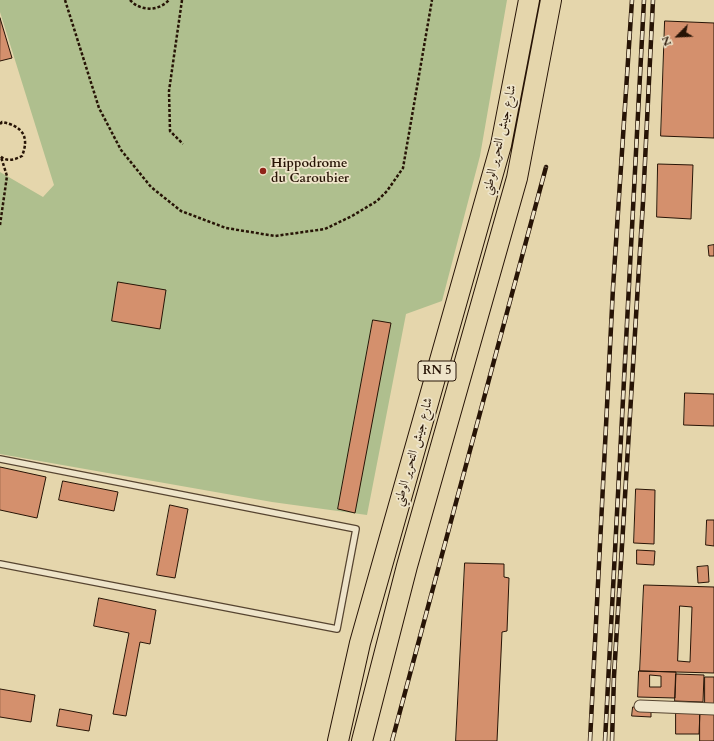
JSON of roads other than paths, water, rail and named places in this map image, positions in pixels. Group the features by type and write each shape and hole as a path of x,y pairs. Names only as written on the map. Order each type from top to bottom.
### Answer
{"highway":[{"name":"شارع جيش التحرير الوطني","path":"338,741 360,643 501,145 529,0"},
{"name":"شارع جيش التحرير الوطني","path":"362,741 406,566 517,178 551,0"}],"street":[{"path":"640,706 714,709"}],"lane":[{"path":"0,459 356,529 337,629 0,564"}],"railway":[{"path":"590,741 613,288 632,0"},
{"path":"605,741 644,0"},
{"path":"612,741 614,676 643,202 653,0"},
{"path":"392,741 546,167"}],"place":[{"name":"Hippodrome du Caroubier","path":"263,171"}]}
